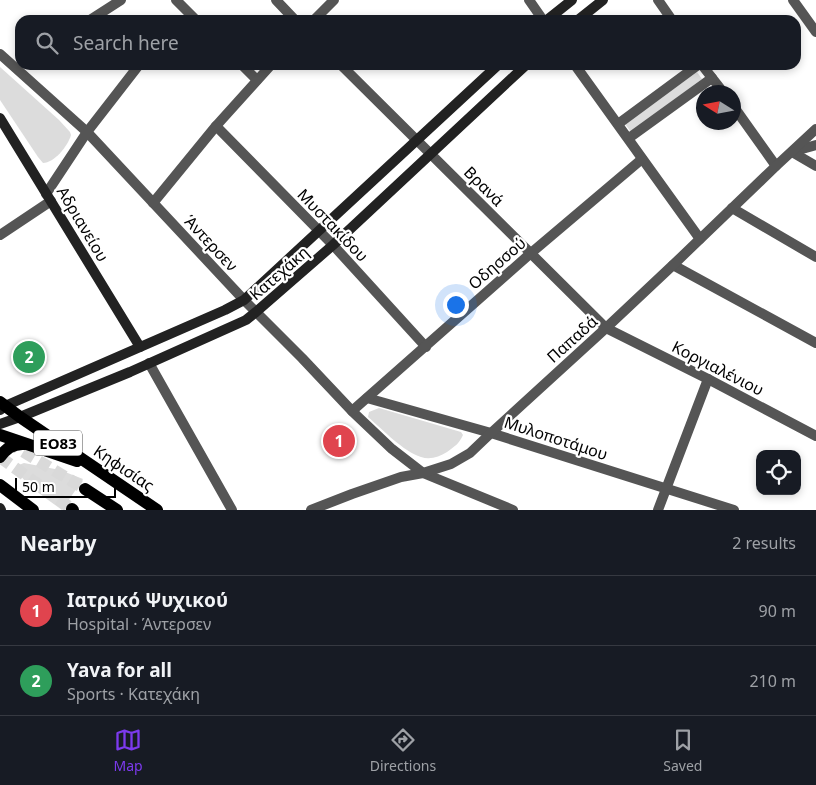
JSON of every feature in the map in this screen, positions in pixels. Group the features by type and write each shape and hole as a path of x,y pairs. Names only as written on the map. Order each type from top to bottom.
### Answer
{"main road":[{"path":"553,15 572,0"},
{"path":"584,15 603,0"},
{"name":"Κατεχάκη","path":"2,406 225,310 244,300 493,70"},
{"name":"Κατεχάκη","path":"0,424 149,363 246,320 333,245 521,70"},
{"name":"Αδριανείου","path":"0,118 140,347"},
{"name":"Κηφισίας","path":"2,406 157,510"},
{"path":"0,435 96,469"},
{"path":"0,458 12,446 30,445"},
{"path":"3,486 33,510"},
{"path":"85,489 118,510"}],"street":[{"path":"98,15 121,0"},
{"path":"176,0 191,15"},
{"path":"276,0 291,15"},
{"path":"319,15 334,0"},
{"path":"529,0 540,15"},
{"path":"658,0 668,15"},
{"path":"793,0 816,32"},
{"name":"Άντερσεν","path":"0,54 15,64"},
{"name":"Άντερσεν","path":"22,70 87,132 244,300 352,411 392,449 423,473 513,510"},
{"path":"0,235 49,197 87,132 135,70"},
{"path":"247,70 257,80"},
{"path":"153,203 216,126 266,70"},
{"name":"Βρανά","path":"346,70 606,328"},
{"path":"579,70 700,239"},
{"path":"618,124 691,70"},
{"path":"706,70 718,85"},
{"path":"628,138 712,78"},
{"path":"741,118 776,166"},
{"name":"Μυστακίδου","path":"216,126 333,245 426,347"},
{"name":"Παπαδά","path":"311,510 401,477 423,473 451,464 470,453 606,328 816,129"},
{"path":"792,152 816,145"},
{"path":"792,152 816,166"},
{"name":"Οδησσού","path":"352,411 531,253 642,159"},
{"path":"732,208 816,257"},
{"path":"673,265 816,343"},
{"name":"Κοργιαλένιου","path":"606,328 816,436"},
{"path":"149,363 232,510"},
{"path":"658,510 708,379"},
{"name":"Μυλοποτάμου","path":"367,398 490,433 734,510"}],"shaded area":[{"path":"0,67 70,132 71,135 67,144 52,160 43,163 0,100"},
{"path":"697,72 702,79 631,132 625,124"},
{"path":"379,408 461,432 463,435 456,445 444,454 438,457 424,458 400,445 368,417 369,412"},
{"path":"24,463 60,470 83,479 62,510 31,487 24,479 18,467"}],"tunnel":[{"path":"9,441 85,489"},
{"path":"0,457 72,509"}],"place":[{"name":"Yava for all","path":"29,357"},
{"name":"Ιατρικό Ψυχικού","path":"339,441"}]}
